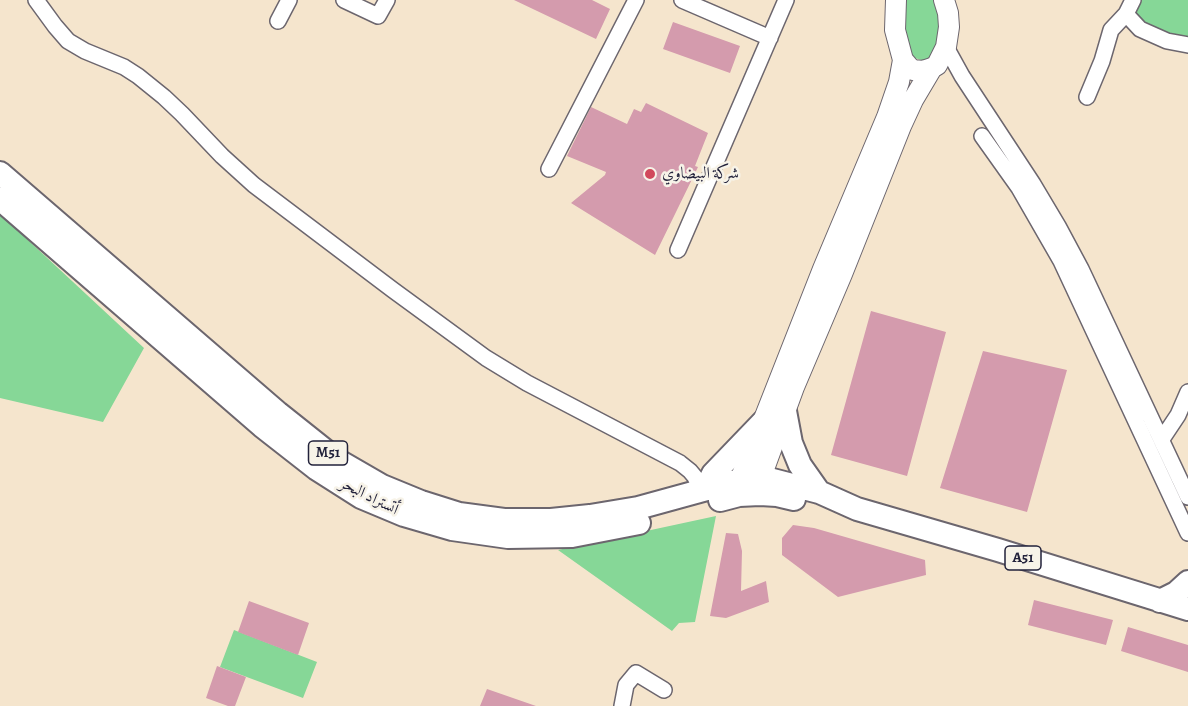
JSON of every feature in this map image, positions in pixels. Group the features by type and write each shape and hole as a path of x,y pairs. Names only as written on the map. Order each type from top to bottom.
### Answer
{"highway":[{"name":"أتستراد البحر","path":"0,173 278,413 338,460 382,486 459,514 504,520 551,520 591,516 638,508 703,489 750,486"},
{"name":"أتستراد البحر","path":"0,199 262,426 317,470 361,497 404,515 452,529 508,537 572,536 644,522 750,486"},
{"path":"785,411 791,443 800,465 819,492"},
{"path":"703,489 713,474 764,421"},
{"name":"A51","path":"750,486 819,492 857,509 1009,553 1188,609"},
{"name":"A51","path":"750,486 816,504 857,509"},
{"path":"1160,601 1176,593 1188,582"}],"main road":[{"path":"750,486 785,411 901,126 913,100 946,47 950,27 945,0"},
{"path":"750,486 764,421 845,215 887,117 899,82 903,60 895,30 895,2"},
{"path":"903,60 914,70 923,71 932,68"}],"street":[{"path":"36,0 68,41 138,76 164,97 222,156 254,184 401,296 486,358 527,383 680,464 690,471 703,489"},
{"path":"278,21 289,0"},
{"path":"344,0 378,16 387,0"},
{"path":"549,169 636,0"},
{"path":"682,0 770,38"},
{"path":"678,250 786,0"},
{"path":"1087,97 1102,61 1111,30 1130,7 1140,29 1167,41 1188,45"},
{"path":"946,47 1034,184 1058,226 1081,269 1188,497"},
{"path":"982,136 1024,197 1061,261 1188,533"},
{"path":"1162,440 1178,415 1188,392"},
{"path":"622,706 626,685 636,673 664,690"}],"green space":[{"path":"901,0 938,0 940,3 938,56 924,61 912,57 907,49"},
{"path":"1138,0 1188,0 1188,37 1161,32 1131,15"},
{"path":"0,214 144,348 103,422 0,398"},
{"path":"716,516 695,622 679,623 672,631 558,550"},
{"path":"234,630 317,662 303,698 220,667"}],"building":[{"path":"514,0 592,0 610,9 596,39"},
{"path":"673,22 740,46 730,73 663,49"},
{"path":"646,103 708,133 695,166 698,167 655,255 571,203 606,172 567,156 591,107 627,124 634,109 641,112"},
{"path":"871,311 946,332 907,476 831,455"},
{"path":"983,351 1067,370 1027,512 940,488"},
{"path":"793,525 814,528 925,560 926,575 838,597 782,555 782,538"},
{"path":"726,533 738,534 742,551 741,591 766,581 769,602 726,618 710,616"},
{"path":"1034,600 1113,620 1106,645 1028,625"},
{"path":"249,601 309,623 298,655 238,632"},
{"path":"1128,627 1188,645 1188,672 1121,651"},
{"path":"217,666 246,677 235,706 228,706 206,698"},
{"path":"487,689 536,706 480,706"}],"place":[{"name":"شركة البيضاوي","path":"650,174"}]}
